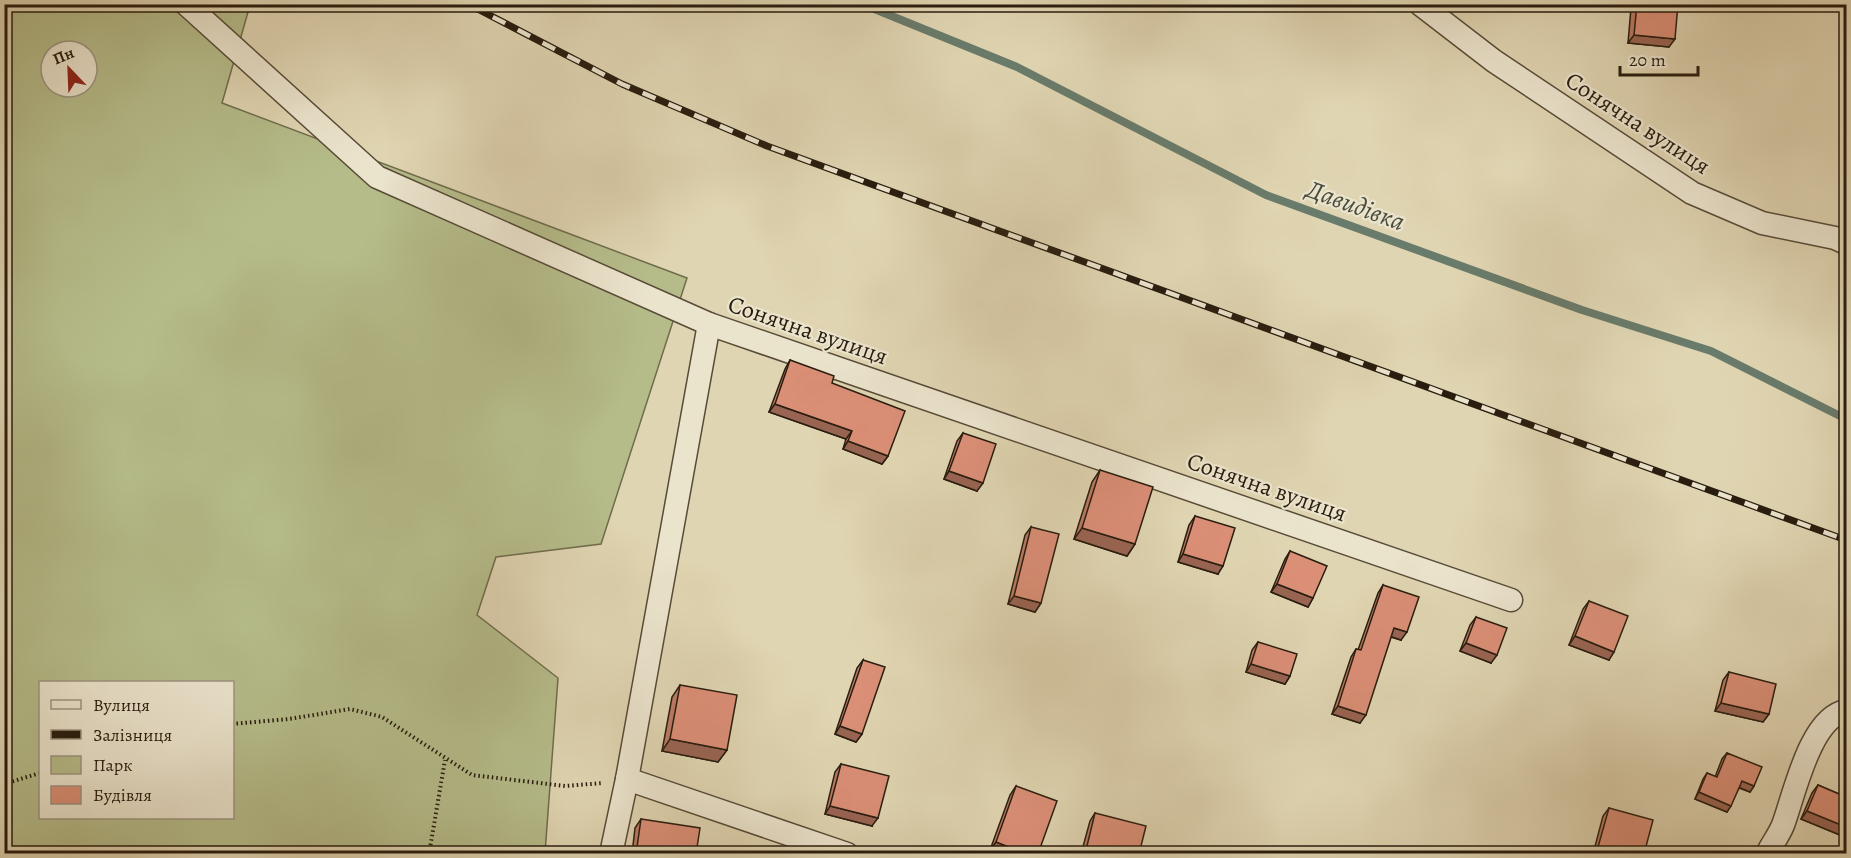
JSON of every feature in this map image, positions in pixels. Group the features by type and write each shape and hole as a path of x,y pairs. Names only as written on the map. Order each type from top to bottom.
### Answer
{"street":[{"path":"186,4 295,100 376,177 709,324"},
{"name":"Сонячна вулиця","path":"1420,4 1494,61 1692,193 1762,223 1835,238 1846,243"},
{"name":"Сонячна вулиця","path":"611,854 627,779 709,324 1510,600"},
{"path":"1767,854 1782,828 1799,773 1822,727 1841,712 1846,711"},
{"path":"627,779 847,854"}],"path":[{"path":"234,724 289,719 350,709 382,717 472,775 565,786 627,779"},
{"path":"429,854 445,759"},
{"path":"4,784 39,773"}],"green space":[{"path":"5,5 250,5 222,103 687,278 601,544 496,557 477,615 558,678 545,853 5,854"}],"building":[{"path":"1637,4 1678,4 1675,39 1634,35"},
{"path":"790,360 834,376 832,383 905,411 888,456 848,441 852,431 775,404"},
{"path":"963,433 996,444 983,483 949,471"},
{"path":"1100,470 1153,487 1135,544 1082,528"},
{"path":"1195,516 1235,528 1223,566 1183,554"},
{"path":"1031,527 1059,534 1041,603 1014,596"},
{"path":"1290,551 1327,566 1313,598 1277,584"},
{"path":"1383,585 1419,597 1407,632 1394,628 1366,715 1338,706 1356,649 1361,650"},
{"path":"1589,601 1628,616 1614,652 1575,636"},
{"path":"1476,617 1507,628 1497,655 1466,643"},
{"path":"1258,642 1297,654 1290,676 1251,664"},
{"path":"863,660 885,667 862,734 840,726"},
{"path":"1729,672 1776,684 1769,714 1721,703"},
{"path":"680,685 737,695 727,750 670,739"},
{"path":"1727,753 1762,767 1754,786 1742,781 1731,806 1699,792 1707,773 1717,777"},
{"path":"841,764 889,776 878,818 830,806"},
{"path":"1818,785 1846,797 1846,827 1807,811"},
{"path":"1016,786 1057,801 1038,854 1027,854 996,842"},
{"path":"1609,808 1653,820 1644,854 1596,854"},
{"path":"1095,813 1146,826 1139,854 1085,854"},
{"path":"641,819 700,828 696,854 636,854"}],"waterway":[{"name":"Давидівка","path":"862,4 1017,67 1266,195 1582,310 1711,351 1846,419"}],"railway":[{"path":"468,4 622,84 767,146 1846,540"}]}
